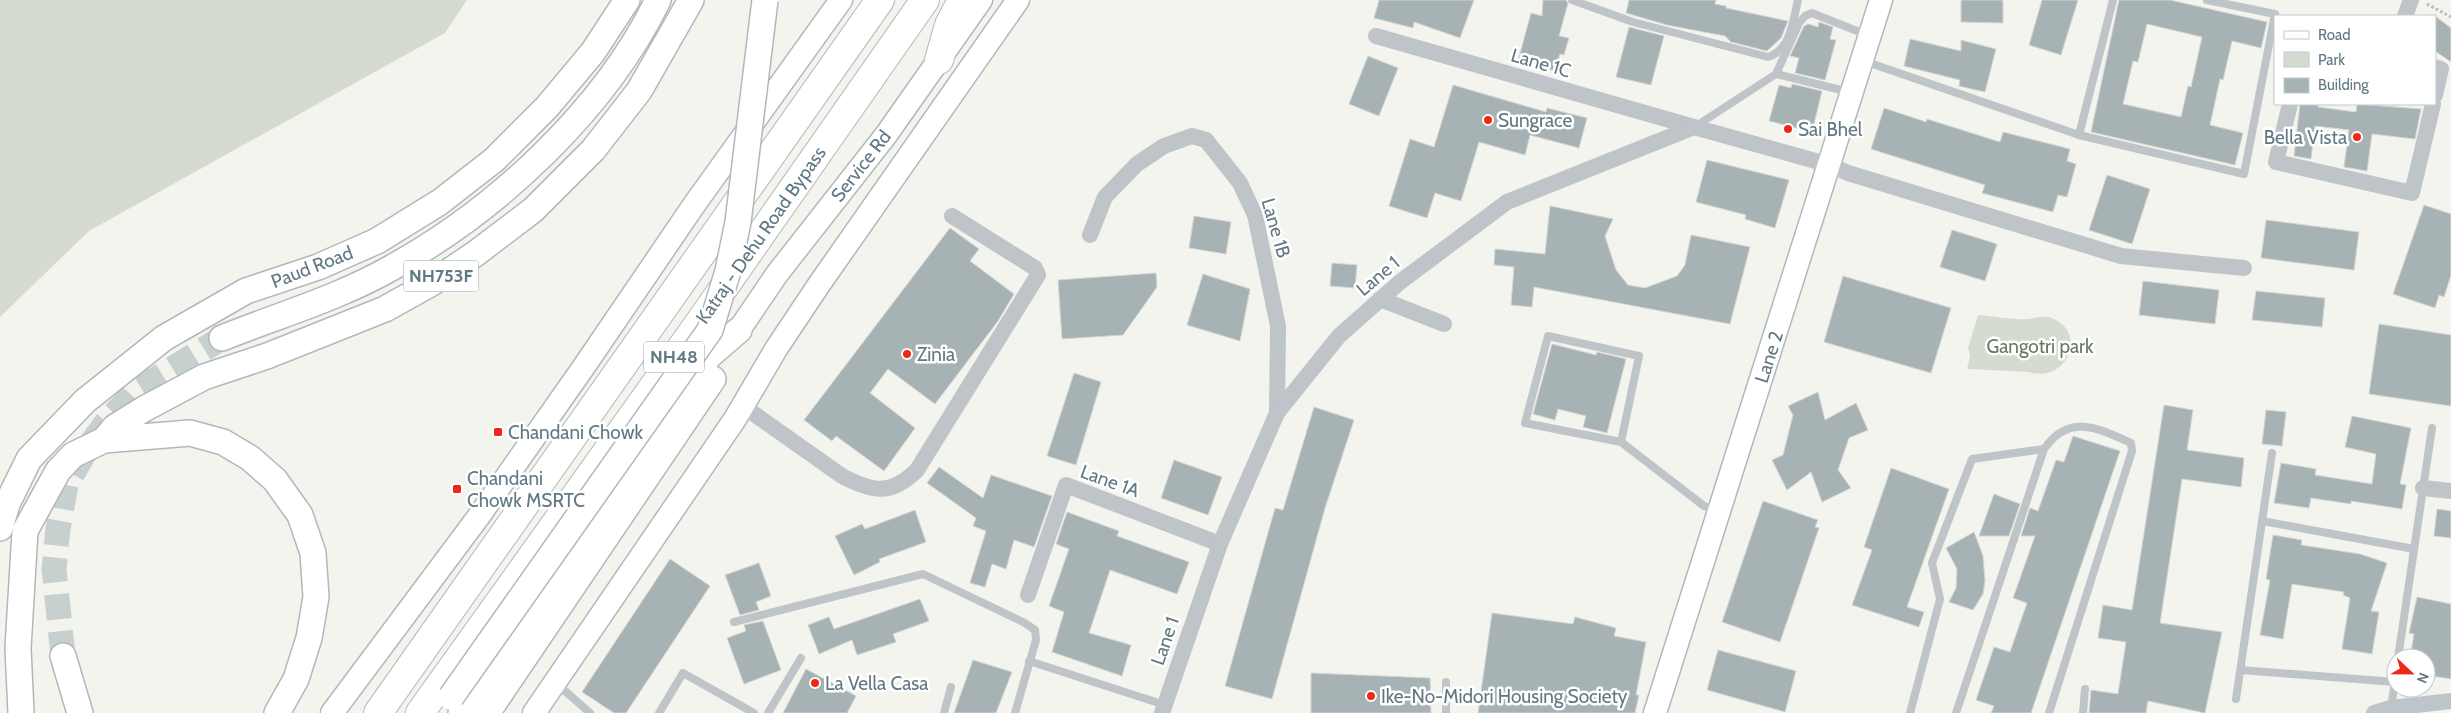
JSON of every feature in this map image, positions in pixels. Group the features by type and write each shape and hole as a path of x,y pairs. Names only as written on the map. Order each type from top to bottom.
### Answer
{"highway":[{"name":"Katraj - Dehu Road Bypass","path":"378,713 880,0"},
{"name":"Katraj - Dehu Road Bypass","path":"420,713 692,333 926,0"},
{"path":"939,60 949,25 962,0"}],"main road":[{"name":"Paud Road","path":"0,528 7,504 28,459 85,401 164,338 246,291 318,267 377,241 440,202 494,160 547,107 592,52 627,0"},
{"path":"222,338 329,298 392,268 455,229 510,184 568,128 616,70 658,0"},
{"name":"NH753F","path":"117,440 114,427 144,408 204,377 267,356 385,309 430,284 475,254 533,210 593,150 639,91 691,0"},
{"path":"451,708 710,330 728,271 738,222 765,0"},
{"path":"451,708 710,356 739,330"},
{"path":"486,713 722,366 739,330"},
{"path":"21,713 18,648 25,531 58,471 73,455 117,440 190,433 223,442 250,458 275,480 300,515 313,553 316,574 314,616 304,658 296,678 277,713"},
{"path":"63,656 80,713"}],"street":[{"path":"332,713 479,516 583,368 694,204 841,0"},
{"name":"Service Rd","path":"739,330 777,274 886,134 982,0"},
{"path":"534,713 743,406 776,349 818,286 1018,0"},
{"name":"Lane 2","path":"1655,713 1881,0"},
{"path":"2405,15 2411,0"},
{"name":"Lane 1C","path":"1376,36 1694,127"},
{"path":"2436,68 2441,69 2436,91"},
{"path":"2290,105 2276,162 2412,193 2433,105"},
{"path":"1694,127 1830,165 1848,173 2121,256 2244,268"},
{"name":"Lane 1","path":"1163,709 1220,544 1277,413 1339,336 1380,299 1507,202 1694,127"},
{"name":"Lane 1B","path":"1090,235 1105,196 1137,164 1164,146 1192,136 1206,140 1240,183 1255,215 1278,326 1277,413"},
{"path":"743,406 826,465 859,485 876,489 895,488 908,480 917,470 1038,275 1035,268 952,216"},
{"path":"1380,299 1444,324"},
{"name":"Lane 1A","path":"1028,595 1066,485 1220,544"},
{"path":"2423,488 2451,492"},
{"path":"2374,713 2391,708 2451,701"}],"lane":[{"path":"1572,0 1634,22 1768,57 1776,55 1786,42 1798,0"},
{"path":"2079,135 2113,0"},
{"path":"2206,0 2275,15"},
{"path":"1694,127 1776,74 1799,22 1805,16 1812,13 1870,36"},
{"path":"1862,61 2079,135 2244,174 2274,19"},
{"path":"1776,74 1852,93"},
{"path":"1621,442 1639,356 1548,336 1525,424 1621,442 1704,506 1719,512"},
{"path":"1956,713 2044,449 2054,436 2079,425 2108,432 2131,443 2132,451 2049,713"},
{"path":"2399,648 2432,428"},
{"path":"1910,713 1940,600 1932,563 1972,459 2044,449"},
{"path":"2236,699 2272,453"},
{"path":"2262,521 2414,549"},
{"path":"734,622 923,574 1030,626 1036,635 1015,713"},
{"path":"768,713 801,658"},
{"path":"1030,661 1163,709"},
{"path":"2241,670 2386,678"},
{"path":"659,713 683,673 754,713"},
{"path":"1446,682 1446,713"},
{"path":"944,713 951,687"},
{"path":"2083,713 2085,689"},
{"path":"564,690 590,713"},
{"path":"2391,708 2392,698"}],"path":[{"path":"2419,0 2451,17"}],"green space":[{"path":"0,0 467,0 445,33 89,231 0,317"},
{"name":"Gangotri park","path":"1978,315 2015,319 2044,317 2054,319 2064,326 2069,335 2071,346 2068,356 2053,371 2042,374 1967,369 1970,356 1968,348"}],"building":[{"path":"1379,0 1474,0 1460,38 1414,22 1413,28 1374,18"},
{"path":"1543,0 1566,0 1568,3 1559,36 1569,38 1564,55 1560,54 1555,71 1518,61 1531,13 1542,16"},
{"path":"1629,0 1716,0 1715,4 1726,6 1726,8 1788,21 1781,38 1767,51 1731,42 1725,36 1667,25 1626,13"},
{"path":"1961,0 2003,0 2003,23 1961,22"},
{"path":"2042,0 2078,0 2061,55 2029,45"},
{"path":"2119,0 2170,0 2267,22 2261,48 2232,41 2223,80 2220,79 2210,125 2243,133 2235,165 2091,132","holes":["2147,24 2202,37 2191,87 2188,86 2181,117 2123,104 2133,61 2138,62"]},
{"path":"2436,17 2451,28 2451,62 2436,52"},
{"path":"1819,22 1833,27 1830,39 1836,40 1825,80 1795,73 1799,58 1790,56 1804,26 1808,24 1818,27"},
{"path":"1629,27 1664,36 1651,85 1616,77"},
{"path":"1910,39 1961,51 1961,40 1996,49 1985,92 1959,86 1960,80 1904,66"},
{"path":"1368,56 1398,68 1379,116 1349,104"},
{"path":"1792,84 1822,91 1812,132 1769,121 1779,85 1791,88"},
{"path":"1453,85 1546,112 1547,108 1587,118 1579,148 1530,135 1525,155 1479,142 1461,201 1435,193 1427,218 1389,206 1410,139 1434,147"},
{"name":"Bella Vista","path":"2300,105 2318,105 2318,107 2356,112 2357,105 2421,109 2415,139 2372,134 2367,171 2344,167 2349,130 2315,126 2311,159 2294,156"},
{"path":"1884,108 1926,122 1927,119 2000,142 2003,132 2070,149 2067,161 2076,164 2067,197 2058,195 2053,212 1982,193 1985,185 1871,149"},
{"path":"1707,160 1789,180 1775,228 1745,219 1746,215 1696,202"},
{"path":"2107,175 2150,189 2132,244 2089,230"},
{"path":"2424,205 2451,214 2451,275 2444,297 2439,295 2435,308 2393,294"},
{"path":"1550,206 1613,219 1605,236 1616,270 1628,285 1645,288 1677,276 1685,265 1691,235 1750,247 1730,324 1534,287 1532,307 1511,305 1514,267 1494,265 1495,249 1545,254"},
{"path":"1194,216 1231,222 1226,254 1189,248"},
{"path":"2266,220 2359,232 2354,270 2261,258"},
{"name":"Zinia","path":"950,228 979,249 970,261 1014,294 998,321 935,404 888,369 870,393 915,428 884,471 836,436 832,441 804,420"},
{"path":"1952,230 1997,244 1985,281 1940,267"},
{"path":"1332,263 1357,265 1355,288 1330,286"},
{"path":"1156,273 1157,287 1123,335 1062,339 1058,280"},
{"path":"1203,274 1250,289 1240,341 1187,325"},
{"path":"1843,276 1951,308 1931,373 1824,342"},
{"path":"2143,281 2219,290 2215,324 2139,315"},
{"path":"2256,291 2325,298 2322,327 2252,320"},
{"path":"2379,324 2451,335 2451,406 2369,394"},
{"path":"1552,344 1596,355 1597,352 1626,359 1607,433 1583,427 1586,416 1558,409 1555,420 1533,414"},
{"path":"1074,373 1101,382 1076,465 1047,456"},
{"path":"1818,392 1825,420 1856,403 1868,430 1849,438 1838,470 1851,488 1822,502 1811,472 1787,490 1772,460 1783,455 1793,415 1788,406"},
{"path":"2164,405 2193,410 2187,450 2244,458 2241,487 2182,479 2160,623 2222,632 2205,713 2148,701 2146,713 2089,713 2091,690 2118,694 2126,642 2098,638 2103,605 2132,610"},
{"path":"1314,407 1354,420 1325,508 1272,699 1225,686 1275,508 1283,510"},
{"path":"2266,410 2286,412 2282,446 2262,444"},
{"path":"2352,416 2411,428 2400,484 2406,485 2402,509 2351,501 2351,504 2311,498 2309,508 2274,503 2281,463 2316,469 2315,475 2372,484 2376,454 2345,447"},
{"path":"2073,436 2120,451 2031,713 1991,713 1994,706 1976,700 1994,647 2010,652 2027,603 2013,598 2035,536 2021,536 2030,508 2038,511 2056,460 2064,462"},
{"path":"1174,460 1222,477 1208,515 1161,498"},
{"path":"939,467 983,498 991,475 1052,496 1034,547 1014,540 1006,569 992,564 985,587 970,583 986,531 973,526 976,518 927,483"},
{"path":"1891,468 1949,489 1907,607 1924,612 1919,627 1852,605 1872,550 1864,547"},
{"path":"1994,494 2020,504 2009,536 1979,536"},
{"path":"1763,501 1818,520 1815,527 1819,528 1780,642 1722,622"},
{"path":"2437,509 2451,511 2451,538 2434,536"},
{"path":"915,510 926,542 879,559 880,562 854,575 835,536 862,524 865,529"},
{"path":"1067,512 1119,531 1117,536 1189,562 1177,594 1110,570 1089,633 1131,645 1122,676 1052,652 1064,612 1049,606 1069,549 1056,544"},
{"path":"1974,532 1983,556 1985,581 1983,594 1973,610 1949,602 1956,588 1957,569 1946,548"},
{"path":"2273,535 2302,540 2301,545 2360,554 2387,563 2371,611 2379,612 2372,654 2342,649 2350,598 2343,595 2344,592 2292,584 2283,639 2260,635 2270,580 2266,579"},
{"path":"670,559 710,586 626,713 614,713 582,692"},
{"path":"759,563 771,596 756,602 759,610 740,615 725,575"},
{"path":"2417,597 2451,604 2451,679 2436,677 2436,648 2412,648 2414,634 2409,633"},
{"path":"920,599 929,621 893,634 896,642 857,655 852,640 819,654 808,625 829,617 834,629"},
{"path":"1492,613 1573,624 1575,617 1616,628 1614,636 1646,642 1636,695 1639,695 1635,713 1478,713"},
{"path":"763,621 781,670 744,684 727,638 746,631 744,625"},
{"path":"1718,650 1796,671 1785,712 1707,690"},
{"path":"973,660 1012,672 996,713 954,713"},
{"name":"La Vella Casa","path":"806,669 856,696 847,713 783,713"},
{"name":"Ike-No-Midori Housing Society","path":"1311,673 1430,678 1431,713 1311,713"}],"tunnel":[{"path":"63,656 54,569 58,529 66,485 85,452 106,423 135,392 222,338"}],"place":[{"name":"Sungrace","path":"1488,120"},
{"name":"Sai Bhel","path":"1788,129"},
{"name":"Bella Vista","path":"2357,137"},
{"name":"Zinia","path":"907,354"},
{"name":"Chandani Chowk","path":"498,432"},
{"name":"Chandani Chowk MSRTC","path":"457,489"},
{"name":"La Vella Casa","path":"815,683"},
{"name":"Ike-No-Midori Housing Society","path":"1371,696"}]}
